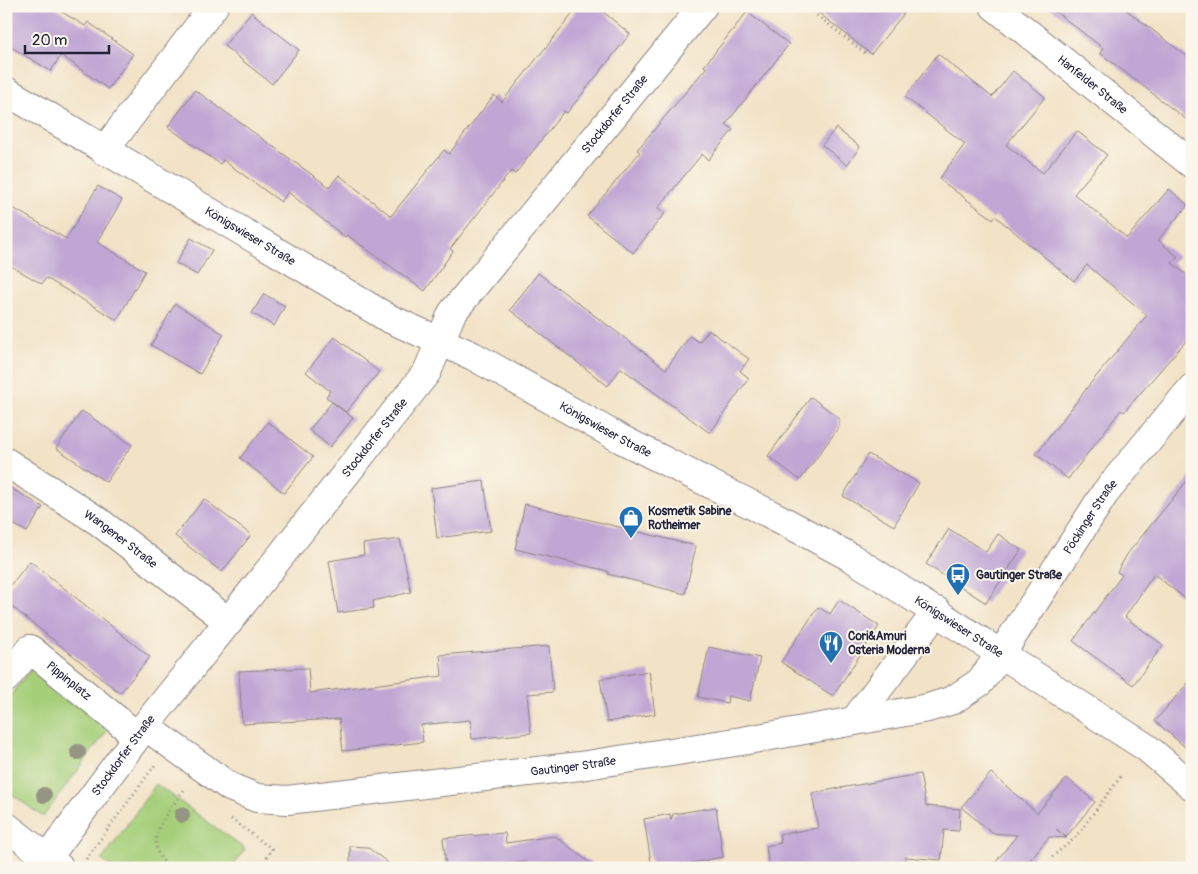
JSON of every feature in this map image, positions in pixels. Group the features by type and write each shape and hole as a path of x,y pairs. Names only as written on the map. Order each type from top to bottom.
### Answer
{"street":[{"path":"104,151 214,6"},
{"name":"Stockdorfer Straße","path":"58,863 141,731 427,372 452,313 703,6"},
{"name":"Hanfelder Straße","path":"994,6 1192,164"},
{"name":"Königswieser Straße","path":"6,91 104,151 388,318 473,356 621,438 780,518 852,558 1147,748 1192,786"},
{"name":"Pöckinger Straße","path":"1002,654 1106,492 1192,388"},
{"name":"Wangener Straße","path":"6,462 98,521 229,622"},
{"path":"854,721 937,611"},
{"name":"Pippinplatz","path":"6,678 30,649 141,731"},
{"name":"Gautinger Straße","path":"141,731 169,744 230,787 256,798 287,800 580,766 928,708 953,700 980,682 1002,654"},
{"path":"6,826 58,863"}],"path":[{"path":"806,6 865,53"},
{"path":"58,863 169,744"},
{"path":"1052,857 1075,838 1122,775"},
{"path":"171,868 159,859 155,847 156,833 185,787"}],"green space":[{"path":"34,665 110,727 43,817 6,790 6,701"},
{"path":"156,784 245,849 232,868 112,868 102,860"}],"building":[{"path":"6,6 52,6 85,26 88,22 133,54 108,89 61,55 51,71 6,44"},
{"path":"579,6 596,6 630,34 567,113 564,111 515,174 511,171 450,249 453,251 425,291 347,235 345,237 288,192 281,202 223,160 220,164 168,127 195,90 329,187 339,175 391,216 444,150 449,154 494,95 502,102"},
{"path":"810,6 910,6 871,54"},
{"path":"1048,6 1121,6 1192,60 1192,124 1100,53 1103,48"},
{"path":"251,12 299,50 272,84 224,46"},
{"path":"747,12 789,44 726,124 733,130 708,160 702,154 658,208 665,213 633,253 587,216 640,152 637,150 706,68 704,66"},
{"path":"938,54 992,97 1013,71 1045,97 1006,145 1043,173 1077,131 1107,155 1074,194 1127,238 1169,189 1188,205 1158,240 1178,257 1172,263 1192,279 1192,334 1124,412 1121,410 1068,479 1036,454 1147,315 1087,265 1074,281 995,216 993,219 939,179 965,144 905,97"},
{"path":"836,128 860,147 847,165 822,145"},
{"path":"98,186 122,200 97,242 145,271 117,320 46,278 42,284 6,263 6,204 66,239"},
{"path":"191,238 212,250 197,275 176,263"},
{"path":"538,273 666,369 690,336 699,342 709,330 749,359 740,371 749,378 710,433 621,368 608,386 510,310"},
{"path":"264,294 285,306 274,326 252,313"},
{"path":"175,304 224,334 200,374 151,345"},
{"path":"335,337 379,372 346,412 326,397 330,391 306,372"},
{"path":"811,397 839,418 839,427 800,480 768,456"},
{"path":"332,402 353,418 330,447 309,430"},
{"path":"82,411 132,445 106,482 56,448"},
{"path":"268,422 313,457 284,493 240,458"},
{"path":"868,454 919,483 894,526 843,496"},
{"path":"1192,475 1192,604 1154,574 1125,617 1163,645 1133,685 1073,641 1122,575 1117,572 1128,553"},
{"path":"484,481 491,531 437,538 431,488"},
{"path":"6,485 43,507 27,532 6,520"},
{"path":"204,499 251,535 222,572 175,536"},
{"path":"525,504 696,546 685,594 608,574 608,571 515,549"},
{"path":"949,529 986,552 998,534 1021,550 986,603 926,564"},
{"path":"400,539 411,592 373,601 374,608 338,613 329,561 364,555 363,544"},
{"path":"30,561 150,657 120,693 6,602 6,591"},
{"path":"839,600 879,626 833,696 781,662 818,607 830,614"},
{"path":"549,646 553,692 527,694 531,733 472,739 470,720 421,725 423,742 343,751 339,719 242,724 239,671 308,668 310,693 442,676 440,655"},
{"path":"709,647 760,658 750,701 728,696 727,703 698,697"},
{"path":"649,671 655,714 607,722 600,679"},
{"path":"1192,678 1192,753 1155,721"},
{"path":"991,773 1037,813 1067,778 1095,802 1066,837 1056,829 1067,838 1049,837 1023,868 991,868 1017,835 992,833 961,807"},
{"path":"920,774 926,806 960,809 959,831 944,830 941,860 905,857 907,868 769,868 766,846 781,843 779,834 818,828 812,793"},
{"path":"716,807 723,857 666,868 652,868 644,819 670,814 671,820 673,814"},
{"path":"505,833 506,843 555,836 597,868 527,868 526,862 446,868 443,838"},
{"path":"350,846 367,847 395,868 350,868"}],"place":[{"name":"Kosmetik Sabine Rotheimer","path":"631,539"},
{"name":"Gautinger Straße","path":"958,596"},
{"name":"Cori&Amuri Osteria Moderna","path":"831,664"}]}
